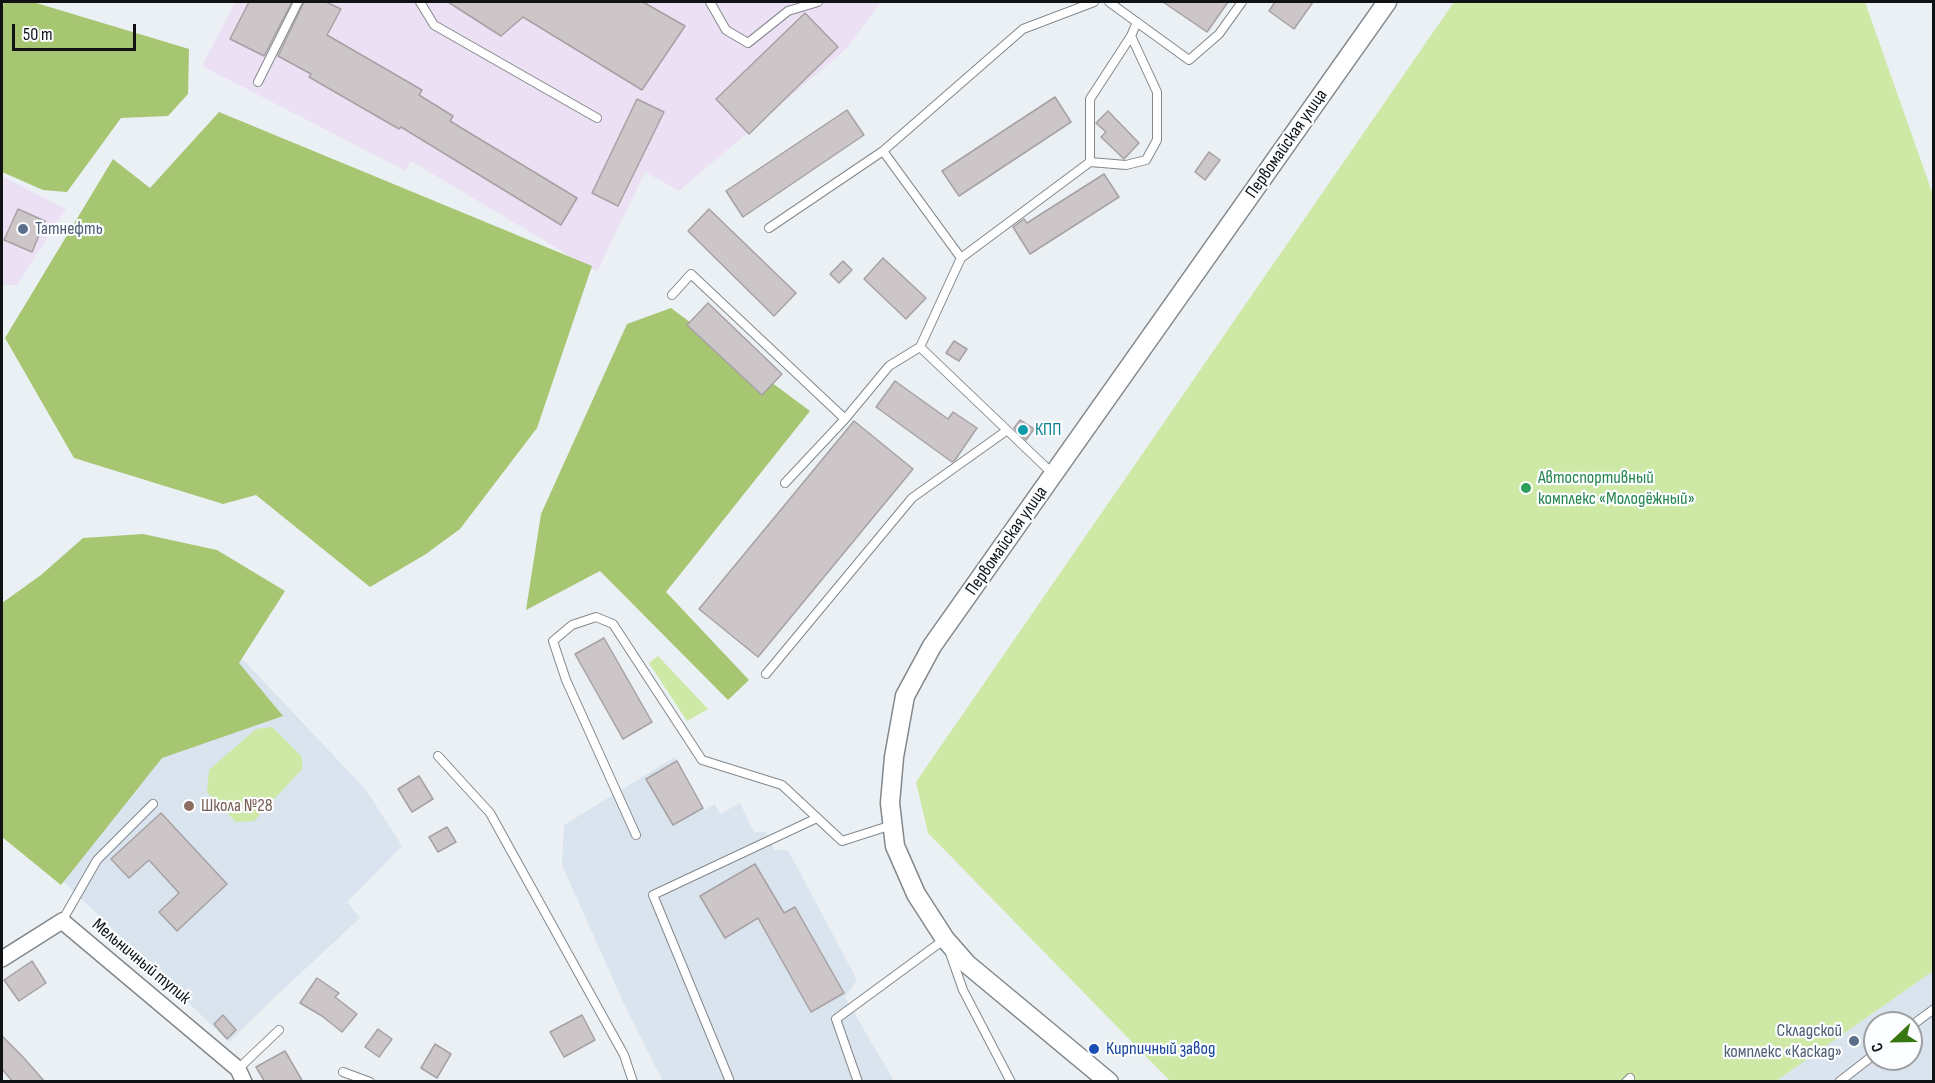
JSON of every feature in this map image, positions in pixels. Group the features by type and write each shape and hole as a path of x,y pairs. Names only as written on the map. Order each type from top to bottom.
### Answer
{"street":[{"name":"Первомайская улица","path":"1109,1082 967,964 945,939 916,894 895,846 890,803 905,696 932,646 1388,2"},
{"name":"Мельничный тупик","path":"2,959 62,921 241,1075"}],"lane":[{"path":"258,82 298,2"},
{"path":"420,2 434,25 597,118"},
{"path":"710,2 726,30 748,43 788,11 818,2"},
{"path":"770,228 883,151 1023,28 1094,2"},
{"path":"1110,2 1190,60 1219,34 1242,2"},
{"path":"1090,162 1090,99 1131,36 1137,22"},
{"path":"785,483 845,419 889,366 920,347 961,258 1090,162 1126,165 1146,159 1157,140 1157,92 1131,36"},
{"path":"883,151 961,258"},
{"path":"672,295 691,274 845,419"},
{"path":"920,347 1053,475"},
{"path":"766,674 912,498 1006,431"},
{"path":"636,835 566,680 553,641 572,625 596,616 613,624 702,760 782,785 842,841 892,825"},
{"path":"438,756 490,813 624,1055 633,1082"},
{"path":"62,921 97,860 153,804"},
{"path":"729,1079 653,895 817,818"},
{"path":"858,1082 836,1019 945,939 963,990 1011,1082"},
{"path":"241,1075 279,1030"},
{"path":"1839,1082 1863,1063"},
{"path":"343,1072 370,1082"}],"shaded area":[{"path":"235,2 881,2 846,49 679,191 645,172 597,272 411,161 406,171 202,66"},
{"path":"2,176 66,209 17,285 2,285"},
{"name":"Школа №28","path":"185,598 366,790 402,846 347,902 360,918 229,1042 2,822 2,788"},
{"path":"675,757 705,810 715,804 720,814 740,803 754,832 766,832 774,850 788,850 857,980 845,997 894,1081 663,1081 625,1006 562,865 564,825"},
{"name":"Складской комплекс «Каскад»","path":"1933,971 1933,1081 1776,1081 1863,1020 1863,1071 1923,1071 1923,1011 1876,1011"}],"green space":[{"path":"4,2 33,2 189,49 188,94 168,116 121,118 67,192 43,190 2,172 2,9"},
{"name":"Автоспортивный комплекс «Молодёжный»","path":"1454,2 1865,2 1933,195 1933,971 1876,1011 1863,1011 1863,1020 1776,1081 1170,1081 928,833 916,782"},
{"path":"219,112 592,266 537,428 460,529 426,554 370,587 256,495 223,504 74,458 5,338 113,159 150,188"},
{"path":"671,308 810,411 666,592 749,680 728,700 600,571 526,610 541,514 627,324"},
{"path":"143,534 217,550 285,591 239,663 283,716 162,758 61,885 2,837 2,603 41,575 83,538"},
{"path":"658,656 708,709 687,721 649,663"},
{"path":"272,727 302,757 302,769 254,821 236,822 207,792 209,770 256,729"}],"building":[{"path":"249,2 292,2 264,56 230,39"},
{"path":"304,2 326,2 341,9 327,35 422,90 419,95 453,116 450,121 577,198 561,225 401,127 399,129 309,77 311,74 278,56"},
{"path":"448,2 643,2 685,26 642,90 523,17 501,36"},
{"path":"1163,2 1228,2 1207,32"},
{"path":"1275,2 1313,2 1294,29 1269,11"},
{"path":"805,13 838,47 749,134 716,99"},
{"path":"1055,97 1071,122 959,196 942,171"},
{"path":"637,99 664,112 618,206 592,193"},
{"path":"847,110 864,135 743,217 726,191"},
{"path":"1108,111 1139,143 1124,159 1101,137 1106,132 1096,123"},
{"path":"1209,152 1220,160 1205,180 1195,172"},
{"path":"1104,174 1119,197 1030,254 1013,227 1024,219 1027,223"},
{"path":"18,209 45,221 32,252 4,240"},
{"path":"709,209 796,293 774,316 688,231"},
{"path":"883,258 926,298 906,319 864,279"},
{"path":"843,261 852,270 839,283 830,274"},
{"path":"708,303 782,374 762,395 687,325"},
{"path":"954,341 967,349 959,361 946,353"},
{"path":"895,381 948,419 953,412 977,428 955,460 952,462 876,407"},
{"name":"КПП","path":"1020,420 1034,429 1026,440 1014,428"},
{"path":"854,421 913,469 758,657 699,609"},
{"path":"604,638 652,722 623,739 575,654"},
{"path":"677,761 703,808 673,825 646,779"},
{"path":"419,776 433,799 412,812 398,789"},
{"path":"161,813 227,884 177,931 159,912 179,893 149,860 129,878 111,859"},
{"path":"447,827 456,842 438,852 429,837"},
{"path":"755,864 784,913 795,907 844,993 811,1012 758,918 725,938 700,896"},
{"path":"32,961 46,983 19,1001 4,980"},
{"path":"317,978 339,993 335,997 357,1014 342,1032 322,1016 300,1003"},
{"path":"223,1015 236,1030 227,1039 214,1024"},
{"path":"582,1015 595,1040 564,1057 550,1032"},
{"path":"378,1029 392,1039 379,1057 365,1047"},
{"path":"2,1036 45,1082 13,1082 2,1069"},
{"path":"435,1044 451,1054 437,1078 421,1068"},
{"path":"285,1051 303,1082 265,1082 256,1067"}],"place":[{"name":"Татнефть","path":"23,229"},
{"name":"КПП","path":"1023,430"},
{"name":"Автоспортивный комплекс «Молодёжный»","path":"1526,488"},
{"name":"Школа №28","path":"189,806"},
{"name":"Складской комплекс «Каскад»","path":"1854,1041"},
{"name":"Кирпичный завод","path":"1094,1049"}]}
